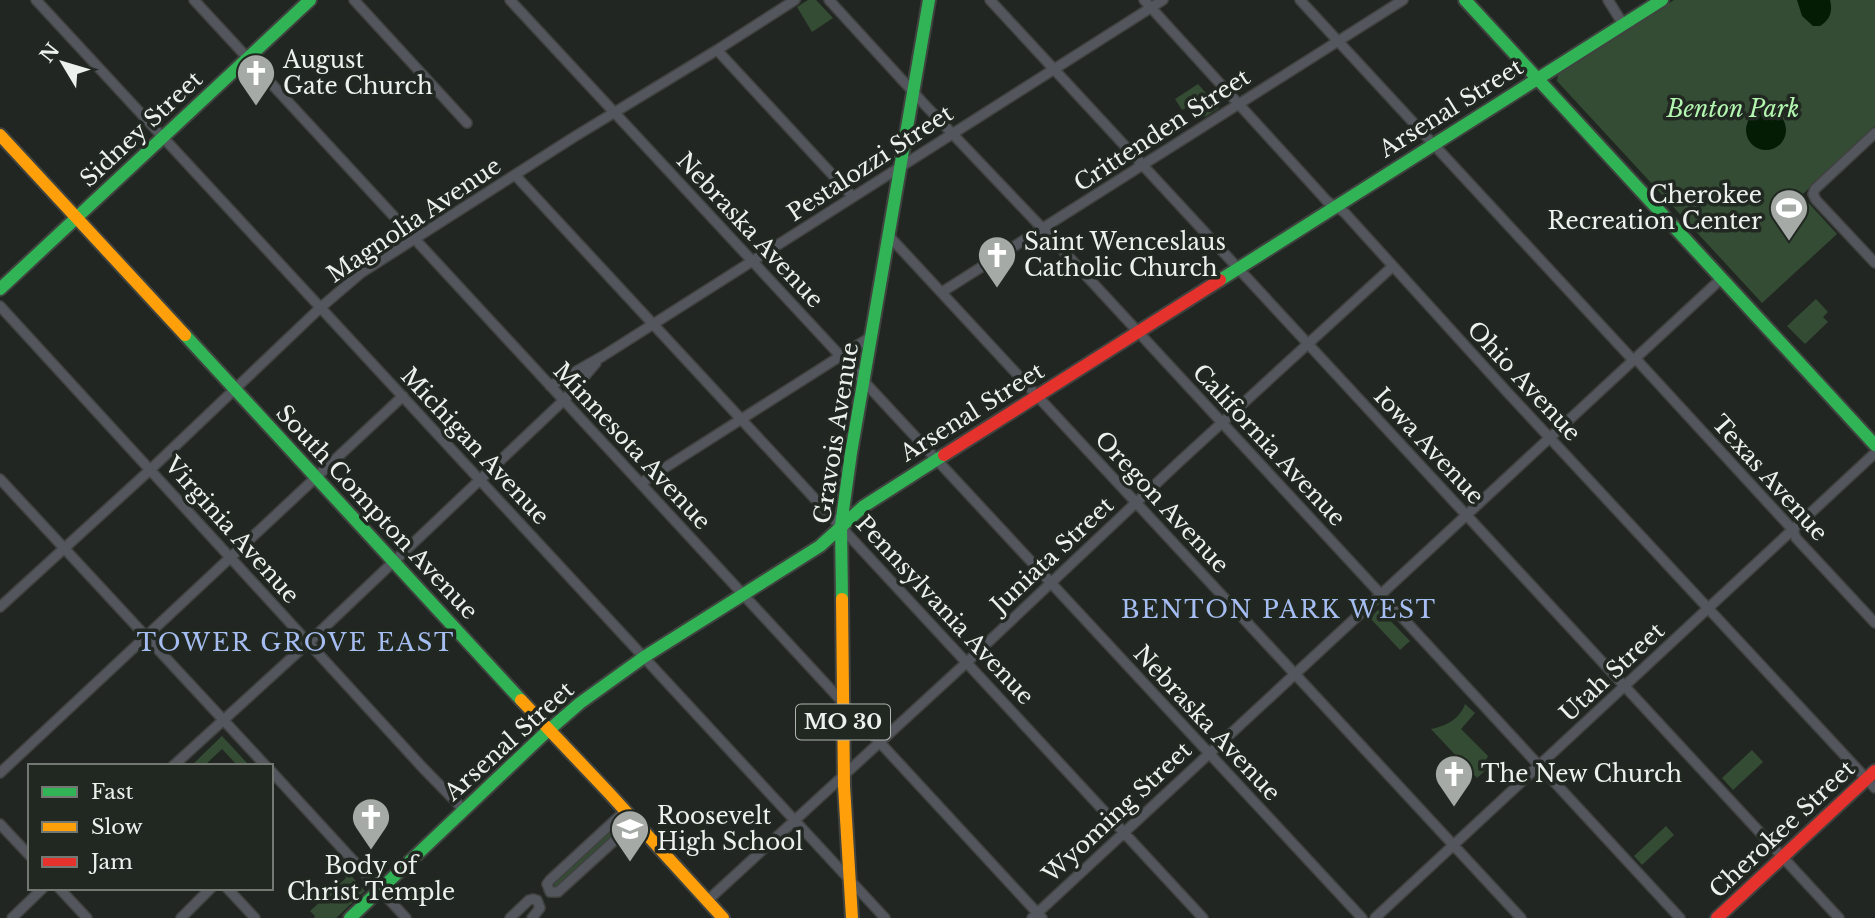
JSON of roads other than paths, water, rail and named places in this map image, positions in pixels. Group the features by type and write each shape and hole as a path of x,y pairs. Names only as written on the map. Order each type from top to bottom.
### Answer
{"main road":[{"name":"Sidney Street","path":"0,289 310,0"},
{"name":"Gravois Avenue","path":"852,918 844,775 841,525 929,0"},
{"path":"1465,0 1875,445"},
{"name":"Arsenal Street","path":"350,918 550,729 580,703 644,657 820,546 863,506 1662,0"},
{"name":"South Compton Avenue","path":"0,135 723,918"},
{"name":"Cherokee Street","path":"1717,918 1872,779"}],"street":[{"name":"Michigan Avenue","path":"36,0 885,918"},
{"name":"Minnesota Avenue","path":"194,0 880,741 1037,916"},
{"path":"354,0 467,123"},
{"name":"Nebraska Avenue","path":"510,0 1362,918"},
{"name":"Magnolia Avenue","path":"0,607 151,470 320,308 361,273 794,0"},
{"name":"California Avenue","path":"829,0 1680,918"},
{"name":"Iowa Avenue","path":"990,0 1839,918"},
{"name":"Pestalozzi Street","path":"550,386 599,359 1054,69 1148,4 1163,0"},
{"name":"Texas Avenue","path":"1300,0 1793,530 1796,538 1875,623"},
{"name":"Crittenden Street","path":"942,292 1403,0"},
{"path":"1608,0 1623,24"},
{"name":"Ohio Avenue","path":"1148,4 1326,201 1344,212 1708,608 1872,779"},
{"path":"717,50 853,197"},
{"path":"1875,133 1812,194 1875,263"},
{"name":"Pennsylvania Avenue","path":"515,175 1203,918"},
{"name":"Oregon Avenue","path":"889,236 1521,918"},
{"name":"Juniata Street","path":"707,901 1393,266"},
{"name":"Wyoming Street","path":"1037,916 1721,278"},
{"name":"Virginia Avenue","path":"0,306 464,810"},
{"path":"640,483 872,336"},
{"name":"Pestalozzi Street","path":"175,764 309,642 564,400 599,359"},
{"path":"0,773 402,396"},
{"name":"Utah Street","path":"1375,918 1875,453"},
{"path":"0,479 264,764"},
{"path":"273,773 406,918"},
{"path":"626,810 550,880 547,884 550,892 558,892 636,821"},
{"path":"0,824 28,854"},
{"path":"12,918 41,890"},
{"path":"61,890 87,918"},
{"path":"181,918 209,890"},
{"path":"229,890 255,918"},
{"path":"510,918 533,899 537,900 540,908 531,918"}],"place":[{"name":"August Gate Church","path":"256,107"},
{"name":"Cherokee Recreation Center","path":"1789,242"},
{"name":"Saint Wenceslaus Catholic Church","path":"997,289"},
{"name":"The New Church","path":"1454,808"},
{"name":"Body of Christ Temple","path":"371,851"},
{"name":"Roosevelt High School","path":"630,863"}],"district":[{"name":"BENTON PARK WEST","path":"1279,610"},
{"name":"TOWER GROVE EAST","path":"296,643"}],"park label":[{"name":"Benton Park","path":"1733,109"}]}
